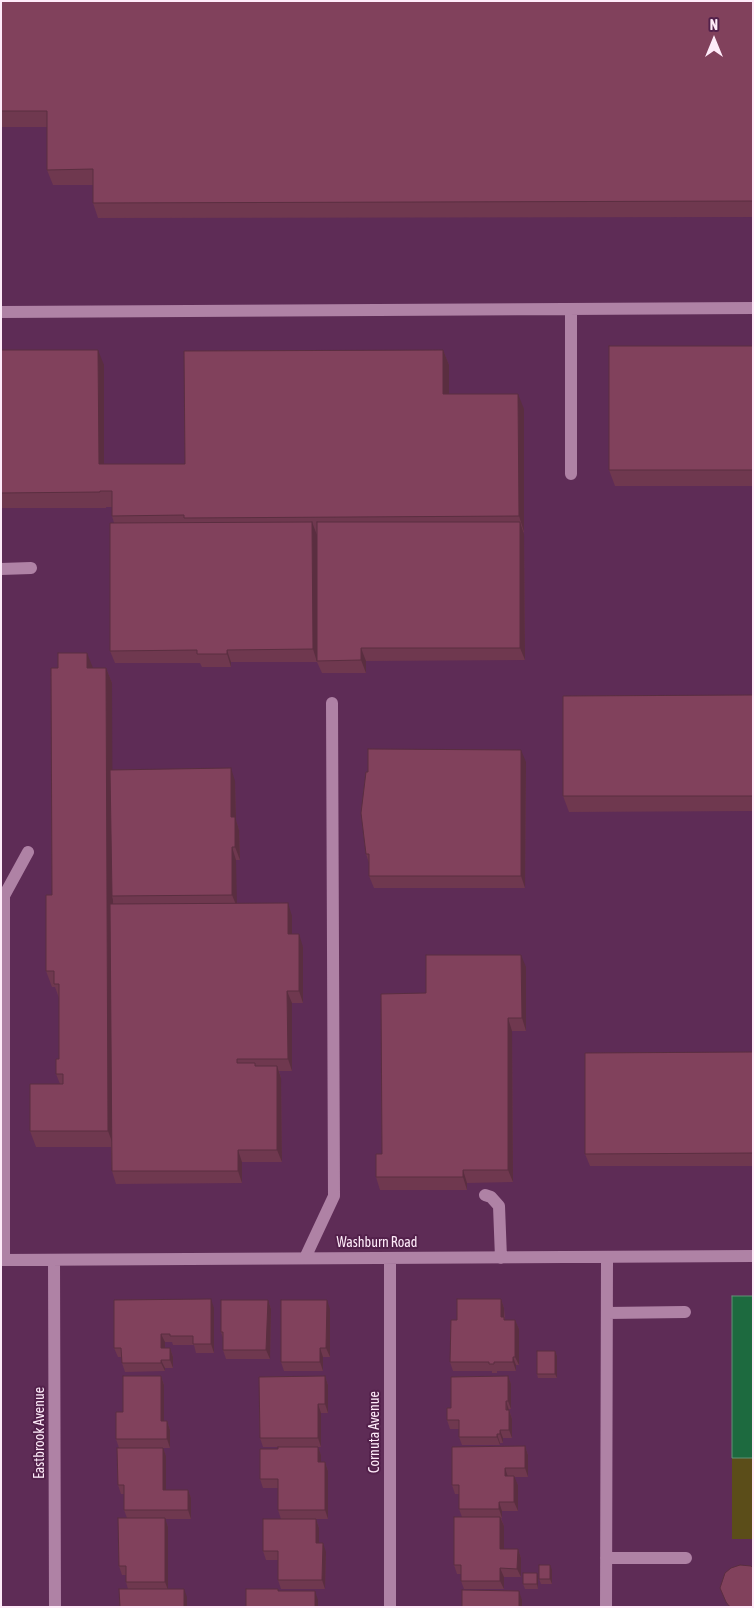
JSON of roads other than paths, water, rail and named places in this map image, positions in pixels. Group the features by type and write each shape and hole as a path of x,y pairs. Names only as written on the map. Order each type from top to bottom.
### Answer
{"street":[{"path":"1,312 753,308"},
{"path":"571,309 571,474"},
{"path":"1,569 31,568"},
{"path":"305,1258 334,1196 332,703"},
{"path":"3,1260 3,896 28,852"},
{"path":"485,1195 490,1197 499,1206 501,1258"},
{"name":"Washburn Road","path":"3,1260 753,1256"},
{"path":"606,1607 607,1257"},
{"name":"Cornuta Avenue","path":"390,1258 390,1607"},
{"name":"Eastbrook Avenue","path":"54,1260 55,1607"},
{"path":"607,1313 684,1312"},
{"path":"606,1558 686,1558"}]}
